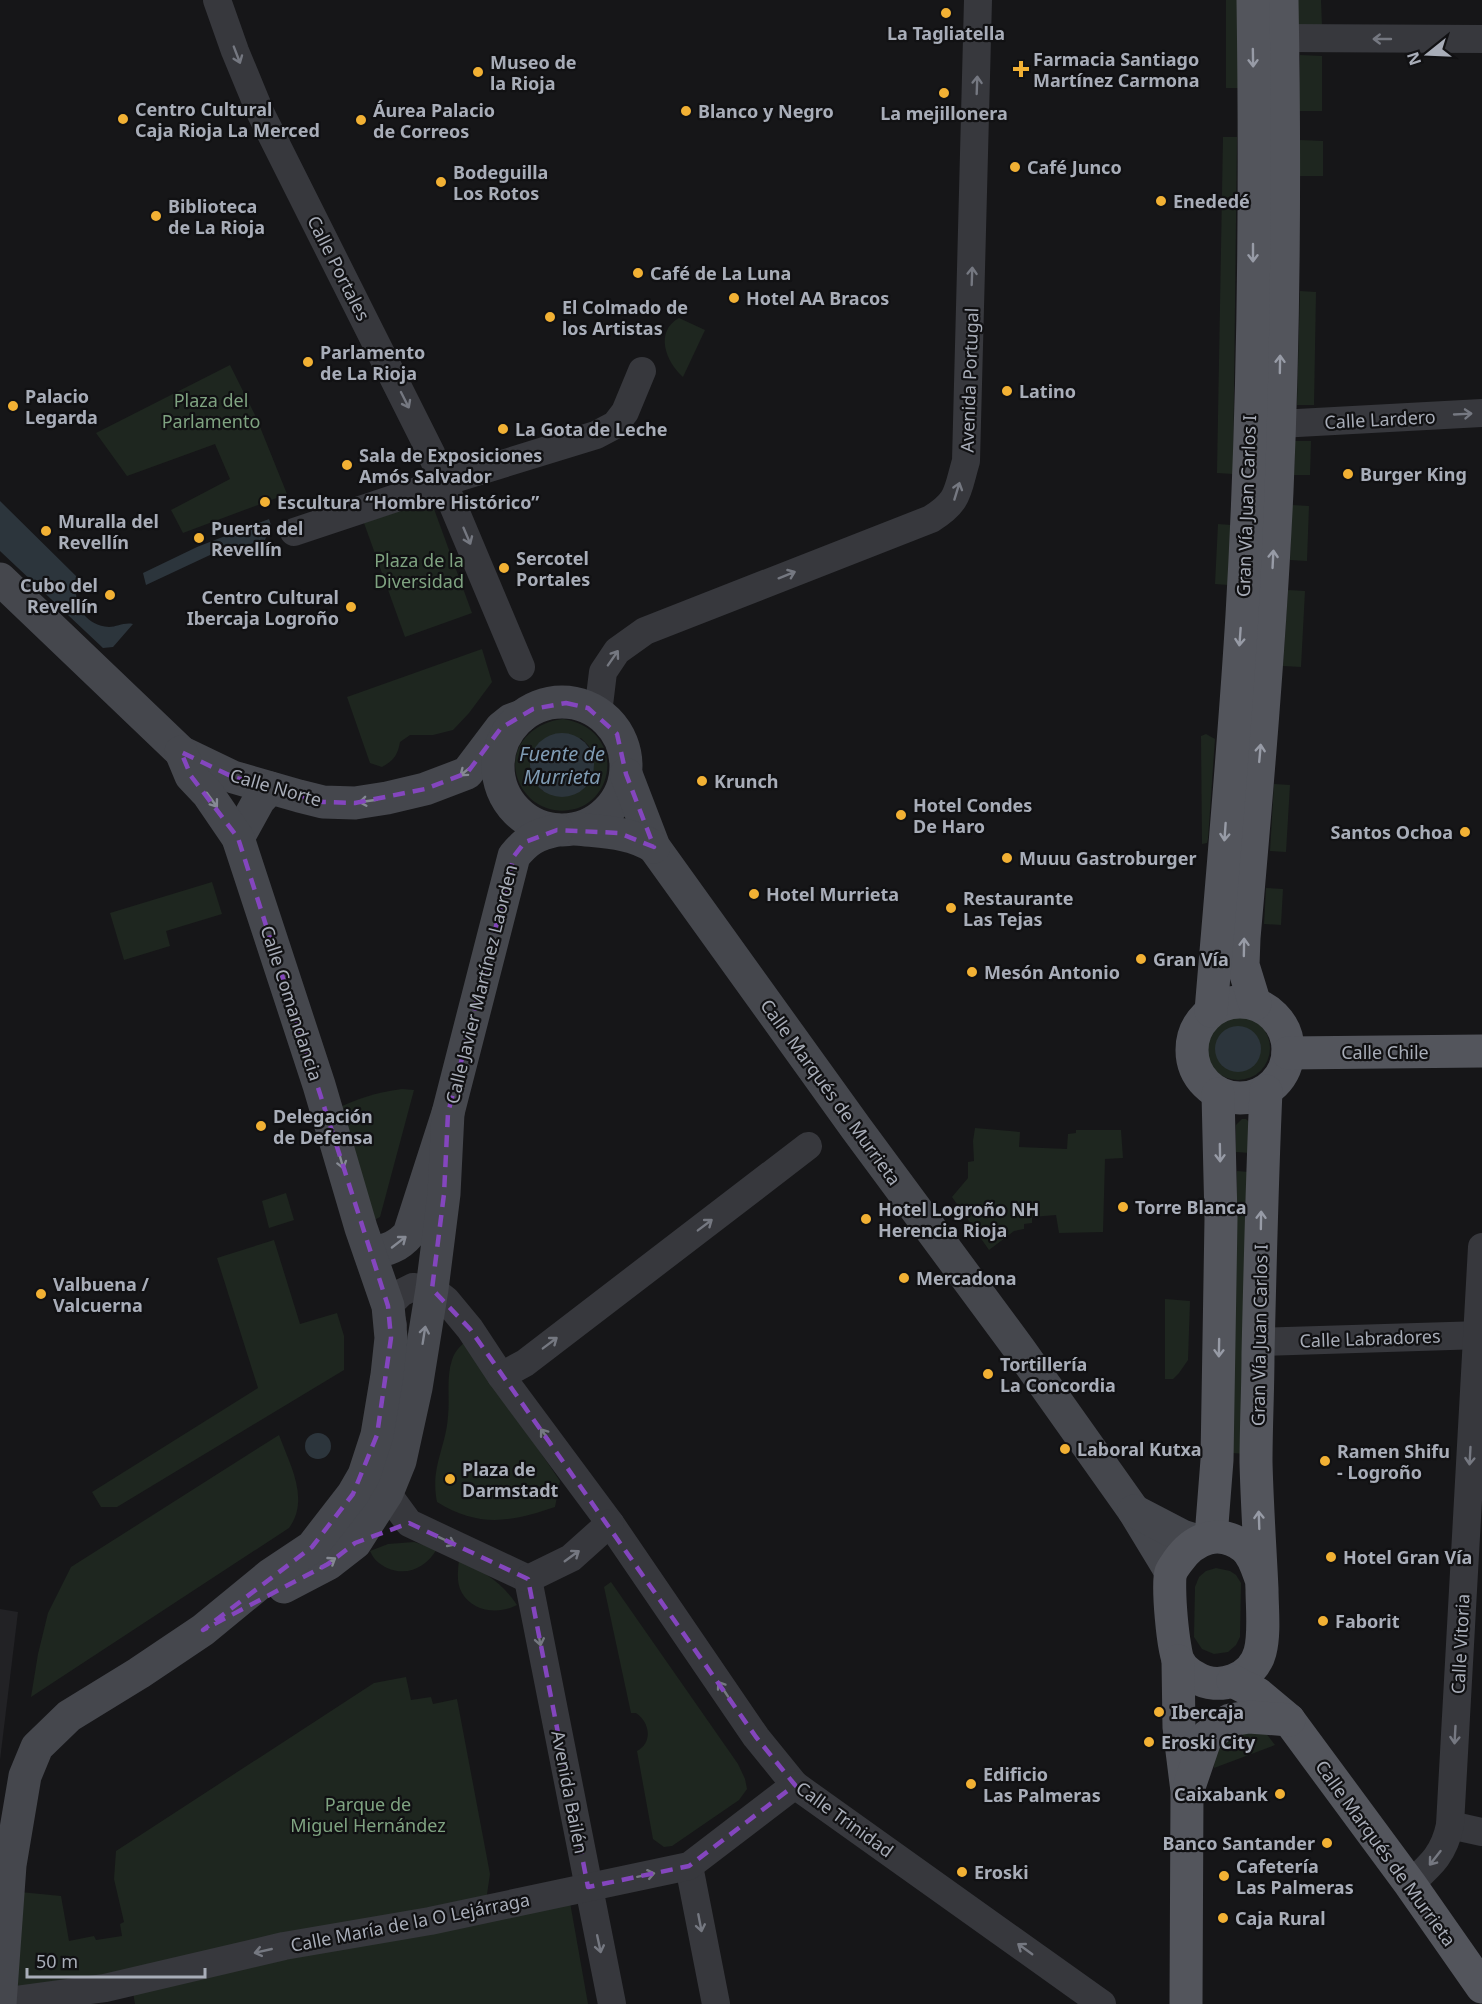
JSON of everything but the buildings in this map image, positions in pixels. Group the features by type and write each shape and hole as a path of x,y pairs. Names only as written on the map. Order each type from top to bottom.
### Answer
{"main road":[{"name":"Gran Vía Juan Carlos I","path":"1211,1011 1242,616 1248,489 1253,297 1252,0"},
{"name":"Gran Vía Juan Carlos I","path":"1255,1004 1243,965 1263,714 1277,491 1282,274 1282,0"},
{"name":"Calle Norte","path":"0,579 181,752 233,777 323,802 355,803 387,798 425,789 467,773 501,728 511,720 522,716"},
{"path":"567,830 600,818 610,810 623,789 626,760 617,734 609,722 598,713 577,704 554,703 533,709 522,716 510,729 502,746 498,764 500,782 508,800 516,811 542,827 567,830 619,833 642,839 654,847"},
{"name":"Calle Comandancia","path":"181,752 191,776 208,794 238,838 319,1085 361,1228 388,1306"},
{"name":"Calle Marqués de Murrieta","path":"626,774 654,847 856,1128 1020,1350 1134,1511 1171,1572"},
{"path":"238,838 259,800 270,788"},
{"name":"Calle Javier Martínez Laorden","path":"370,1253 392,1248 409,1234 448,1113 514,856 525,842 540,834 567,830"},
{"path":"1232,1002 1255,1004 1276,1018 1283,1029 1288,1053 1282,1075 1266,1091 1255,1097 1230,1098 1218,1094 1207,1087 1199,1077 1190,1056 1196,1029 1211,1011 1232,1002"},
{"name":"Calle Chile","path":"1288,1053 1482,1051"},
{"name":"Gran Vía Juan Carlos I","path":"1261,1578 1256,1462 1266,1091"},
{"path":"1204,1539 1217,1460 1221,1229 1218,1094"},
{"name":"Calle Javier Martínez Laorden","path":"432,1289 444,1194 448,1113"},
{"path":"202,1630 328,1564 355,1543 387,1493 400,1461 416,1388 432,1289"},
{"path":"0,2003 10,1865 25,1776 37,1747 69,1716 139,1673 202,1630 270,1575 312,1547 353,1494 364,1475 377,1435 391,1338 388,1306"},
{"name":"Calle Marqués de Murrieta","path":"1134,1511 1182,1536 1204,1539"},
{"path":"1178,1661 1196,1679 1206,1682 1226,1682 1249,1673 1260,1653 1261,1578 1245,1548 1233,1541 1204,1539 1185,1552 1171,1572 1174,1648 1178,1661 1179,1727 1187,1791 1186,2004"},
{"name":"Calle Marqués de Murrieta","path":"1262,1631 1268,1673 1289,1720 1410,1884 1482,1987"},
{"path":"1187,1791 1204,1706 1226,1682"},
{"name":"Calle Marqués de Murrieta","path":"1226,1682 1258,1694 1289,1720"},
{"path":"1187,1791 1206,1737 1230,1720 1249,1717 1289,1720"}],"street":[{"name":"Calle Portales","path":"217,0 261,114 404,396 444,482 521,667"},
{"name":"Avenida Portugal","path":"598,713 603,672 617,651 645,631 931,519 946,510 954,501 966,461 978,0"},
{"path":"1283,38 1482,39"},
{"path":"294,532 596,435 615,425 625,412 642,371"},
{"name":"Calle Lardero","path":"1278,424 1482,413"},
{"path":"501,1376 525,1363 808,1146"},
{"name":"Calle Vitoria","path":"1410,1884 1436,1860 1447,1840 1450,1825 1473,1567 1482,1246"},
{"path":"413,1287 432,1289 446,1300 464,1322 501,1376 608,1520 571,1558 528,1579 409,1523 387,1493 383,1469 384,1453 394,1413 401,1363 388,1306 401,1293 413,1287"},
{"name":"Calle Labradores","path":"1258,1342 1480,1335"},
{"name":"Calle Trinidad","path":"608,1520 756,1737 795,1785 1102,2004"},
{"path":"355,1543 385,1528 409,1523"},
{"name":"Avenida Bailén","path":"528,1579 612,2004"},
{"name":"Calle María de la O Lejárraga","path":"0,2003 107,1996 284,1946 430,1921 689,1866 795,1785"},
{"path":"1450,1825 1482,1832"},
{"path":"689,1866 716,2004"}],"highlighted area":[{"path":"566,703 588,708 617,734 626,774 654,847 619,833 557,830 525,842 514,856 448,1113 444,1194 432,1289 470,1329 756,1737 795,1785 689,1866 588,1887 528,1579 409,1523 355,1543 328,1564 203,1630 312,1547 353,1494 377,1435 391,1338 388,1306 238,838 191,776 181,752 233,777 323,802 355,803 425,789 467,773 501,728 533,709"}],"shaded area":[{"path":"0,1609 18,1612 0,1760"}],"green space":[{"path":"1226,0 1239,0 1239,88 1226,88"},
{"path":"1298,0 1321,0 1322,26 1298,26"},
{"path":"1300,55 1322,56 1322,111 1299,111"},
{"path":"1223,137 1237,137 1233,474 1217,473"},
{"path":"1300,140 1323,141 1323,176 1300,176"},
{"path":"1300,291 1316,292 1314,405 1297,405"},
{"path":"679,318 705,330 683,377 672,363 665,347 667,331 671,324"},
{"name":"Plaza del Parlamento","path":"230,365 256,417 287,494 183,533 171,510 230,479 215,444 127,476 96,433"},
{"path":"1295,441 1311,441 1310,475 1294,475"},
{"name":"Plaza de la Diversidad","path":"430,498 472,613 405,637 364,523"},
{"path":"1292,505 1309,506 1307,561 1290,560"},
{"path":"1218,524 1231,525 1228,585 1215,584"},
{"path":"1288,590 1305,591 1301,667 1283,666"},
{"path":"482,649 492,682 453,730 433,735 410,735 400,742 398,751 386,765 382,767 370,763 347,697"},
{"path":"563,719 585,726 599,739 606,755 607,772 601,788 590,801 574,809 554,810 541,806 527,795 518,778 515,766 516,754 521,744 538,727","holes":["581,738 589,746 593,757 543,791 535,783 531,773"]},
{"path":"1206,734 1215,739 1208,839 1207,843 1202,844 1201,736"},
{"path":"1274,784 1290,785 1286,852 1270,851"},
{"path":"212,882 222,914 166,931 170,946 124,960 110,913"},
{"path":"1266,888 1283,889 1281,925 1264,924"},
{"path":"1232,1016 1244,1016 1261,1025 1268,1036 1270,1048 1268,1060 1261,1071 1244,1080 1232,1080 1220,1075 1211,1066 1206,1054 1206,1042 1211,1030 1220,1021"},
{"path":"402,1089 414,1090 380,1217 374,1220 332,1111 366,1097"},
{"path":"1242,1119 1249,1122 1250,1153 1236,1152 1236,1125"},
{"path":"975,1128 1020,1132 1019,1147 1067,1149 1068,1134 1076,1133 1076,1130 1121,1130 1123,1158 1105,1159 1103,1232 1059,1233 1056,1215 1032,1217 1032,1223 1024,1224 1024,1229 1014,1231 989,1250 952,1197 968,1178 968,1162 974,1161"},
{"path":"1237,1171 1249,1172 1246,1454 1232,1453"},
{"path":"286,1193 294,1220 269,1228 262,1201"},
{"path":"274,1240 300,1324 337,1313 344,1336 344,1370 117,1507 101,1507 92,1492 258,1388 217,1258"},
{"path":"1165,1299 1190,1301 1188,1360 1173,1379 1165,1379"},
{"path":"465,1342 560,1481 555,1507 524,1516 495,1520 467,1516 437,1502 435,1478 447,1427 450,1367 455,1353"},
{"path":"279,1435 293,1470 298,1494 295,1517 289,1528 31,1697 48,1613 71,1567"},
{"path":"414,1542 437,1549 428,1561 409,1571 395,1571 387,1568 373,1557 370,1551 388,1544"},
{"path":"459,1560 491,1578 517,1605 495,1611 479,1608 473,1604 460,1589"},
{"path":"1216,1568 1230,1571 1241,1583 1240,1637 1236,1645 1228,1652 1214,1654 1202,1649 1194,1637 1195,1587 1199,1577 1206,1571"},
{"path":"611,1582 738,1764 745,1779 747,1789 739,1800 672,1846 664,1847 653,1839 637,1751 646,1743 648,1732 641,1717 636,1713 631,1713 604,1587"},
{"name":"Parque de Miguel Hernández","path":"406,1677 411,1700 431,1697 433,1704 457,1699 490,1874 486,1901 13,1992 20,1892 61,1896 69,1941 94,1936 96,1940 122,1936 120,1924 124,1922 114,1879 116,1851 374,1683"},
{"path":"1265,1732 1275,1745 1214,1768 1215,1747 1230,1735"},
{"path":"568,1891 588,2004 135,2004 131,1981"}],"water":[{"path":"0,501 77,577 76,595 86,617 92,622 109,627 133,624 113,647 103,648 0,551"},
{"path":"269,519 271,525 265,540 210,555 146,585 143,573 197,547"},
{"name":"Fuente de Murrieta","path":"562,733 574,735 585,742 592,753 594,765 592,777 585,788 574,795 562,797 550,795 539,788 532,777 530,765 532,753 539,742 550,735"},
{"path":"1238,1026 1254,1033 1261,1049 1254,1065 1238,1072 1222,1065 1215,1049 1222,1033"},
{"path":"318,1433 327,1437 331,1446 327,1455 318,1459 309,1455 305,1446 309,1437"}],"place":[{"name":"La Tagliatella","path":"946,13"},
{"name":"Farmacia Santiago Martínez Carmona","path":"1021,69"},
{"name":"Museo de la Rioja","path":"478,72"},
{"name":"La mejillonera","path":"944,93"},
{"name":"Blanco y Negro","path":"686,111"},
{"name":"Centro Cultural Caja Rioja La Merced","path":"123,119"},
{"name":"Áurea Palacio de Correos","path":"361,120"},
{"name":"Café Junco","path":"1015,167"},
{"name":"Bodeguilla Los Rotos","path":"441,182"},
{"name":"Enededé","path":"1161,201"},
{"name":"Biblioteca de La Rioja","path":"156,216"},
{"name":"Café de La Luna","path":"638,273"},
{"name":"Hotel AA Bracos","path":"734,298"},
{"name":"El Colmado de los Artistas","path":"550,317"},
{"name":"Parlamento de La Rioja","path":"308,362"},
{"name":"Latino","path":"1007,391"},
{"name":"Palacio Legarda","path":"13,406"},
{"name":"La Gota de Leche","path":"503,429"},
{"name":"Sala de Exposiciones Amós Salvador","path":"347,465"},
{"name":"Burger King","path":"1348,474"},
{"name":"Escultura “Hombre Histórico”","path":"265,502"},
{"name":"Muralla del Revellín","path":"46,531"},
{"name":"Puerta del Revellín","path":"199,538"},
{"name":"Sercotel Portales","path":"504,568"},
{"name":"Cubo del Revellín","path":"110,595"},
{"name":"Centro Cultural Ibercaja Logroño","path":"351,607"},
{"name":"Krunch","path":"702,781"},
{"name":"Hotel Condes De Haro","path":"901,815"},
{"name":"Santos Ochoa","path":"1465,832"},
{"name":"Muuu Gastroburger","path":"1007,858"},
{"name":"Hotel Murrieta","path":"754,894"},
{"name":"Restaurante Las Tejas","path":"951,908"},
{"name":"Gran Vía","path":"1141,959"},
{"name":"Mesón Antonio","path":"972,972"},
{"name":"Delegación de Defensa","path":"261,1126"},
{"name":"Torre Blanca","path":"1123,1207"},
{"name":"Hotel Logroño NH Herencia Rioja","path":"866,1219"},
{"name":"Mercadona","path":"904,1278"},
{"name":"Valbuena / Valcuerna","path":"41,1294"},
{"name":"Tortillería La Concordia","path":"988,1374"},
{"name":"Laboral Kutxa","path":"1065,1449"},
{"name":"Ramen Shifu - Logroño","path":"1325,1461"},
{"name":"Plaza de Darmstadt","path":"450,1479"},
{"name":"Hotel Gran Vía","path":"1331,1557"},
{"name":"Faborit","path":"1323,1621"},
{"name":"Ibercaja","path":"1159,1712"},
{"name":"Eroski City","path":"1149,1742"},
{"name":"Edificio Las Palmeras","path":"971,1784"},
{"name":"Caixabank","path":"1280,1794"},
{"name":"Banco Santander","path":"1327,1843"},
{"name":"Eroski","path":"962,1872"},
{"name":"Cafetería Las Palmeras","path":"1224,1876"},
{"name":"Caja Rural","path":"1223,1918"}]}
